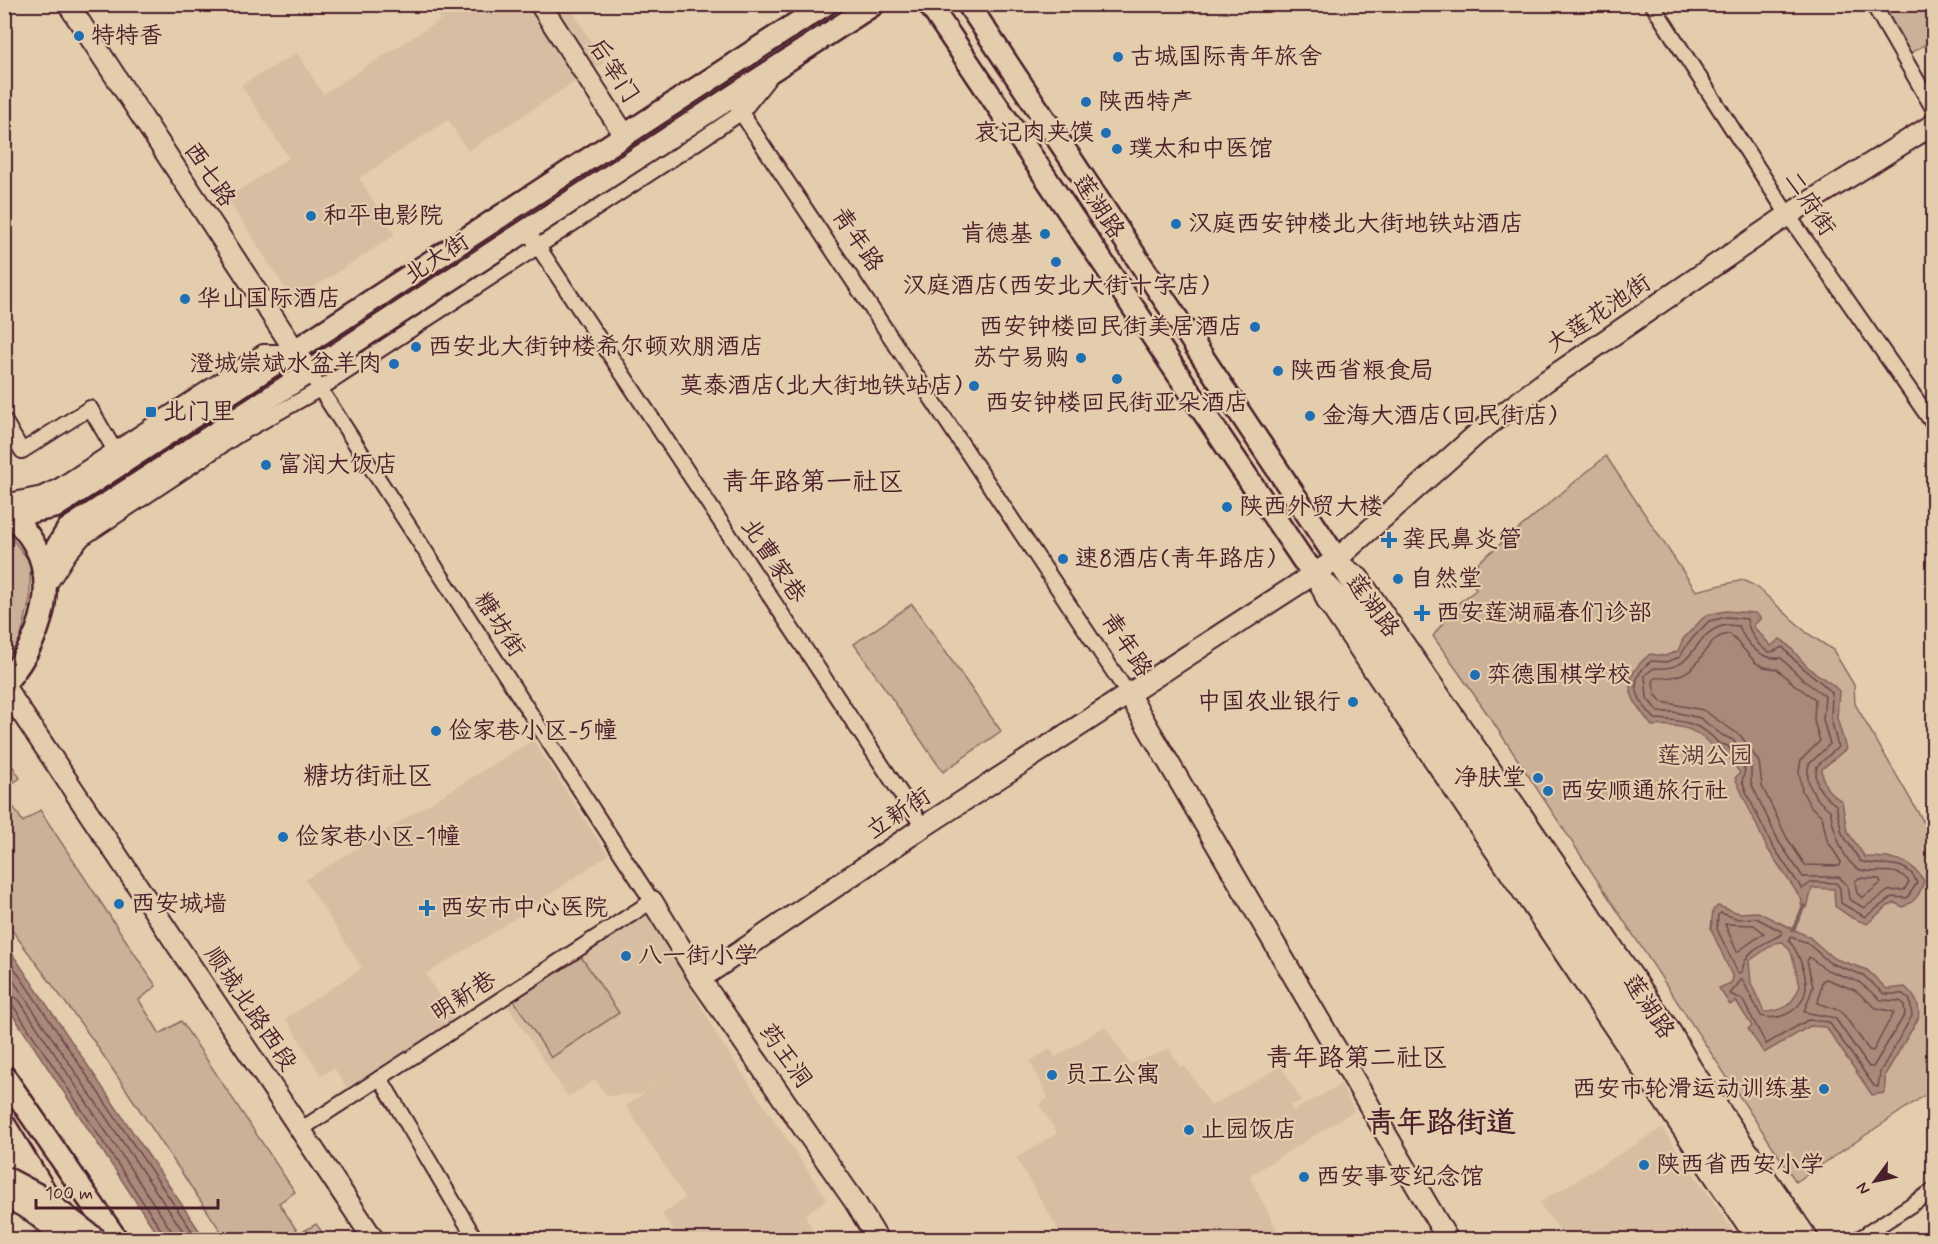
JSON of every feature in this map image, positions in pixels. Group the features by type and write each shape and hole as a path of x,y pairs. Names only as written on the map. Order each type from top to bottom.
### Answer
{"main road":[{"name":"北大街","path":"4,504 29,512 55,507 118,456 296,352 624,134 826,4"},
{"name":"北大街","path":"4,685 22,662 43,621 45,580 68,529 315,381 736,105 778,66 874,4"},
{"name":"莲湖路","path":"929,4 1313,574 1344,605 1773,1239"},
{"name":"莲湖路","path":"968,4 1336,559 1795,1239"},
{"name":"北大街","path":"4,512 26,532 45,580"},
{"path":"4,1076 117,1239"},
{"path":"4,1124 71,1239"},
{"path":"4,1177 38,1195 97,1239"},
{"path":"4,1195 31,1210 71,1239"}],"street":[{"name":"西七路","path":"68,4 315,381"},
{"name":"后宰门","path":"540,4 624,134"},
{"name":"二府街","path":"1652,4 1788,215 1934,425"},
{"path":"1873,4 1934,110"},
{"name":"青年路","path":"736,105 1129,695 1448,1239"},
{"name":"大莲花池街","path":"1313,574 1336,559 1478,433 1529,394 1788,215 1934,124"},
{"name":"北曹家巷","path":"532,238 923,827"},
{"name":"糖坊街","path":"315,381 652,901"},
{"path":"4,420 22,451 90,408 118,456"},
{"path":"1336,559 1362,576 1666,1020 1694,1067 1812,1239"},
{"name":"立新街","path":"700,979 923,827 1313,574"},
{"path":"1313,574 1325,603 1754,1239"},
{"name":"顺城北路西段","path":"4,685 374,1239"},
{"name":"药王洞","path":"652,901 700,979 855,1202 878,1239"},
{"name":"明新巷","path":"300,1130 652,901"},
{"path":"380,1078 476,1239"},
{"path":"4,1149 58,1239"},
{"path":"1857,1239 1934,1190"}],"shaded area":[{"path":"430,5 569,5 604,63 468,151 448,120 359,178 395,235 293,301 227,198 289,158 241,85 297,53 323,94 440,20"},
{"name":"西安市中心医院","path":"533,740 608,855 490,935 426,974 454,1022 347,1088 334,1068 321,1076 286,1018 362,968 305,880"},
{"path":"648,908 718,1037 827,1199 805,1215 814,1233 805,1240 679,1239 662,1214 685,1198 626,1106 673,1071 641,1094 607,1096 595,1080 568,1097 506,1004"},
{"name":"止园饭店","path":"1105,1026 1130,1064 1169,1049 1180,1067 1183,1065 1195,1080 1211,1106 1281,1066 1301,1100 1290,1106 1293,1111 1341,1084 1354,1111 1249,1176 1282,1239 1064,1239 1016,1158 1057,1133 1039,1104 1048,1098 1030,1061 1050,1049 1056,1057"},
{"name":"陕西省西安小学","path":"1662,1128 1739,1239 1566,1239 1539,1203"}],"green space":[{"path":"1880,5 1933,5 1933,40 1909,54"},
{"name":"莲湖公园","path":"1606,456 1696,591 1743,580 1757,587 1807,633 1833,650 1854,685 1855,704 1933,838 1933,1095 1928,1093 1796,1182 1491,719 1433,636 1457,604 1476,590 1468,571"},
{"path":"5,529 30,562 30,599 20,641 5,660"},
{"path":"912,604 1001,731 943,772 854,644"},
{"path":"5,754 20,778 4,789"},
{"path":"5,794 23,822 40,810 156,986 139,1000 160,1034 181,1021 295,1192 279,1203 299,1234 316,1224 327,1239 226,1239 93,1040 5,921"},
{"path":"580,955 619,1013 551,1058 513,999"},
{"path":"43,1227 51,1239 23,1240"}],"water":[{"name":"莲湖公园","path":"1726,611 1755,613 1761,618 1753,626 1771,646 1780,639 1808,667 1839,691 1837,718 1846,749 1822,769 1825,784 1833,795 1842,801 1847,831 1865,857 1899,860 1912,867 1924,881 1917,897 1907,905 1903,907 1895,903 1886,907 1867,924 1852,918 1835,906 1834,889 1812,888 1807,908 1801,905 1802,900 1767,848 1735,778 1740,773 1723,749 1717,753 1704,738 1689,729 1652,726 1637,706 1630,689 1634,672 1640,663 1650,654 1665,656 1678,651 1683,639 1706,615"},
{"path":"1718,906 1739,913 1758,912 1809,937 1833,958 1867,970 1887,989 1905,987 1909,990 1918,1005 1918,1019 1885,1075 1885,1093 1872,1095 1826,1027 1810,1026 1764,1053 1748,1029 1752,1026 1736,1001 1730,1005 1719,988 1731,983 1733,978 1711,929 1713,910","holes":["1783,942 1791,952 1800,986 1787,1006 1764,1012 1751,983 1749,961 1775,943"]},
{"path":"4,943 205,1239 161,1239 152,1226 5,1003"}],"waterway":[{"path":"1793,930 1804,906"}],"place":[{"name":"特特香","path":"79,36"},
{"name":"古城国际青年旅舍","path":"1118,57"},
{"name":"陕西特产","path":"1086,102"},
{"name":"哀记肉夹馍","path":"1106,133"},
{"name":"璞太和中医馆","path":"1117,149"},
{"name":"和平电影院","path":"311,216"},
{"name":"汉庭西安钟楼北大街地铁站酒店","path":"1176,224"},
{"name":"肯德基","path":"1045,234"},
{"name":"汉庭酒店(西安北大街十字店)","path":"1056,262"},
{"name":"华山国际酒店","path":"185,299"},
{"name":"西安钟楼回民街美居酒店","path":"1255,327"},
{"name":"西安北大街钟楼希尔顿欢朋酒店","path":"416,347"},
{"name":"苏宁易购","path":"1081,358"},
{"name":"澄城崇斌水盆羊肉","path":"394,364"},
{"name":"陕西省粮食局","path":"1278,371"},
{"name":"西安钟楼回民街亚朵酒店","path":"1117,379"},
{"name":"莫泰酒店(北大街地铁站店)","path":"974,386"},
{"name":"北门里","path":"151,412"},
{"name":"金海大酒店(回民街店)","path":"1310,416"},
{"name":"富润大饭店","path":"266,465"},
{"name":"陕西外贸大楼","path":"1227,507"},
{"name":"龚民鼻炎管","path":"1389,540"},
{"name":"速8酒店(青年路店)","path":"1063,559"},
{"name":"自然堂","path":"1398,579"},
{"name":"西安莲湖福春们诊部","path":"1422,613"},
{"name":"弈德围棋学校","path":"1475,675"},
{"name":"中国农业银行","path":"1353,702"},
{"name":"俭家巷小区-5幢","path":"436,731"},
{"name":"净肤堂","path":"1538,778"},
{"name":"西安顺通旅行社","path":"1548,791"},
{"name":"俭家巷小区-1幢","path":"283,837"},
{"name":"西安城墙","path":"119,904"},
{"name":"西安市中心医院","path":"427,908"},
{"name":"八一街小学","path":"626,956"},
{"name":"员工公寓","path":"1052,1075"},
{"name":"西安市轮滑运动训练基","path":"1824,1089"},
{"name":"止园饭店","path":"1189,1130"},
{"name":"陕西省西安小学","path":"1644,1165"},
{"name":"西安事变纪念馆","path":"1304,1177"}],"district":[{"name":"青年路第一社区","path":"813,483"},
{"name":"糖坊街社区","path":"368,777"},
{"name":"青年路第二社区","path":"1357,1059"},
{"name":"青年路街道","path":"1441,1123"}]}
